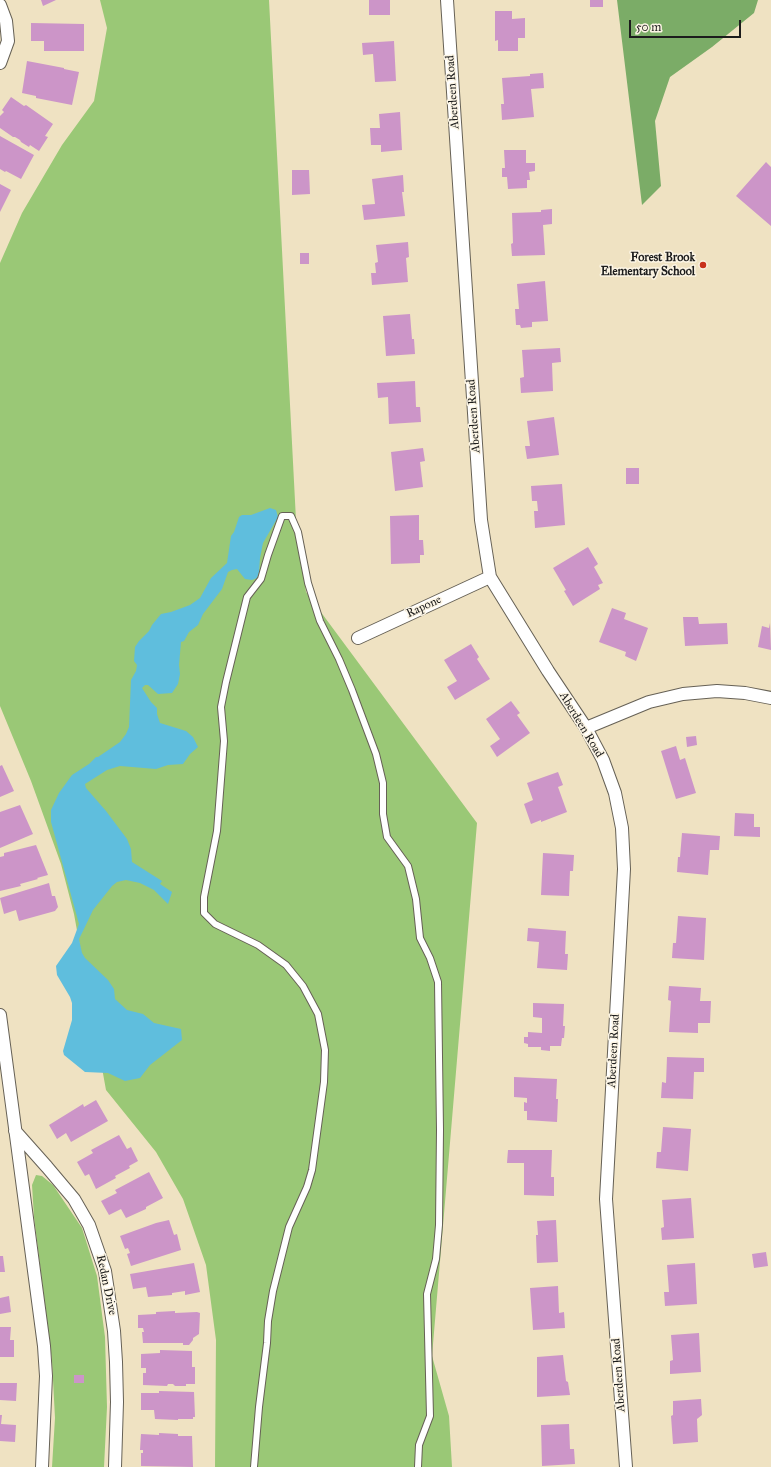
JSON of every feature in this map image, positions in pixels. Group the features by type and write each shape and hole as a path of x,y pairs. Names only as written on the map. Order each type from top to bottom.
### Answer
{"street":[{"name":"Aberdeen Road","path":"447,0 481,520 490,577 548,671 586,728 603,760 615,793 622,835 624,869 606,1199 626,1467"},
{"path":"0,5 6,22 8,41 0,63"},
{"name":"Rapone","path":"358,638 490,577"},
{"path":"586,728 649,702 683,694 717,691 745,693 771,698"},
{"path":"0,1015 44,1346 46,1376 42,1467"},
{"name":"Redan Drive","path":"15,1131 74,1199 89,1225 106,1271 114,1331 116,1362 117,1402 115,1467"}],"lane":[{"path":"254,1467 268,1321 273,1291 289,1226 307,1187 312,1170 324,1082 325,1050 318,1014 299,981 286,965 258,945 215,924 204,913 204,897 217,831 224,741 221,707 226,682 247,597 261,579 268,554 282,516 291,516 298,532 308,583 320,621 339,659 376,754 383,783 383,814 387,837 408,866 416,899 420,938 430,958 438,982 440,1130 439,1225 436,1260 427,1294 430,1416 420,1445 418,1467"}],"green space":[{"path":"100,0 269,0 296,520 306,592 477,823 432,1356 449,1416 452,1467 215,1467 216,1340 206,1265 183,1199 156,1152 106,1090 74,914 61,864 31,781 0,706 0,263 22,213 62,145 94,101 107,28"},
{"path":"617,0 758,0 754,13 712,47 670,77 655,121 661,186 642,205"},
{"path":"36,1175 42,1176 53,1185 82,1228 97,1276 105,1337 107,1407 104,1467 52,1467 55,1418 52,1361 34,1217 32,1185"}],"water":[{"path":"270,508 276,510 278,517 263,543 257,578 252,580 245,579 237,569 228,572 222,589 203,614 198,625 189,632 184,641 181,642 179,665 180,674 178,684 172,693 158,694 148,685 145,685 142,688 157,708 160,723 186,731 193,737 198,747 190,754 183,764 168,765 156,769 120,766 107,770 85,784 86,788 127,839 131,849 132,862 162,881 160,884 172,892 168,904 154,890 140,883 126,880 117,882 93,910 79,939 82,953 85,958 108,980 114,989 115,999 127,1010 143,1014 154,1023 181,1029 182,1040 150,1065 140,1078 125,1081 108,1073 85,1072 64,1055 63,1051 72,1020 72,1003 57,975 56,966 72,943 79,924 51,822 51,810 59,793 72,775 89,764 96,757 120,742 126,734 129,727 131,680 136,671 137,665 134,661 135,647 139,641 149,631 161,614 190,605 200,598 211,578 227,563 231,536 234,532 239,517 242,515 251,515"}],"building":[{"path":"41,0 56,0 43,6"},
{"path":"369,0 390,0 390,15 369,15"},
{"path":"590,0 603,0 603,7 590,7"},
{"path":"495,11 512,11 512,19 525,18 525,38 518,38 518,51 498,51 498,40 495,41"},
{"path":"31,23 84,24 84,51 44,51 44,41 31,41"},
{"path":"394,41 396,81 375,82 373,54 363,55 362,43"},
{"path":"27,61 79,72 72,105 36,98 36,96 22,93"},
{"path":"543,73 544,88 531,89 534,117 502,120 501,104 504,104 502,78 530,76 530,74"},
{"path":"11,97 24,106 26,105 53,124 45,136 48,137 39,151 30,145 29,147 0,128 0,116 4,112 2,110"},
{"path":"400,112 402,150 381,152 381,145 371,145 370,128 380,128 379,114"},
{"path":"0,136 34,155 21,179 0,169"},
{"path":"504,150 526,150 526,163 535,163 535,171 529,172 530,180 527,180 527,188 508,189 507,177 502,177 502,168 505,168"},
{"path":"766,162 771,167 771,226 736,196"},
{"path":"292,170 309,170 310,194 292,195"},
{"path":"403,175 404,192 402,192 405,216 364,220 362,205 375,204 372,179"},
{"path":"0,184 11,190 0,212"},
{"path":"552,209 552,224 543,225 545,255 512,256 512,213 541,212 541,210"},
{"path":"408,242 409,257 406,258 408,282 372,285 371,273 376,273 375,263 378,262 376,245"},
{"path":"300,253 309,253 309,264 300,264"},
{"path":"545,281 548,321 532,322 532,327 521,328 520,325 516,325 515,309 519,309 517,284"},
{"path":"410,314 415,354 386,356 383,316"},
{"path":"560,348 561,362 552,363 553,391 521,393 520,378 524,377 522,350"},
{"path":"415,381 416,407 420,407 421,422 389,424 388,397 378,398 377,383"},
{"path":"554,417 559,455 527,459 525,446 530,446 527,421"},
{"path":"423,448 425,461 420,462 423,487 395,491 391,452"},
{"path":"626,468 639,468 639,484 626,484"},
{"path":"562,484 565,525 535,528 534,511 538,511 537,501 532,501 531,486"},
{"path":"419,515 419,540 423,540 424,555 420,555 420,563 391,564 390,516"},
{"path":"588,547 598,564 594,567 603,583 598,585 600,589 573,606 564,591 566,590 553,568"},
{"path":"612,608 626,613 624,619 648,628 636,661 625,656 626,652 599,642"},
{"path":"683,617 698,617 699,624 727,623 728,644 685,646"},
{"path":"770,623 771,650 758,647 762,626 769,628"},
{"path":"471,644 479,657 477,659 490,679 455,700 447,687 457,681 444,660"},
{"path":"511,701 520,713 517,715 530,733 497,757 490,746 500,739 486,719"},
{"path":"696,736 697,745 687,747 686,737"},
{"path":"676,746 680,760 685,758 696,793 676,799 661,751"},
{"path":"2,765 14,791 0,797 0,766"},
{"path":"558,772 563,785 558,787 567,812 541,822 541,820 531,824 524,804 533,800 527,783"},
{"path":"20,805 33,834 0,848 0,812"},
{"path":"735,813 754,814 754,827 760,827 760,837 734,836"},
{"path":"682,833 720,836 719,850 710,850 708,875 677,872"},
{"path":"36,845 48,875 20,884 21,886 0,891 0,857 4,856 4,853"},
{"path":"543,853 574,855 573,871 570,871 569,896 541,895"},
{"path":"49,883 52,896 55,896 58,907 55,911 19,921 16,910 4,914 0,898"},
{"path":"678,916 706,918 704,960 672,958 673,943 676,943"},
{"path":"528,928 566,931 565,954 568,954 567,970 537,968 539,942 527,941"},
{"path":"669,986 701,988 700,1001 711,1001 710,1023 698,1023 698,1033 669,1032 671,1001 668,1000"},
{"path":"533,1003 564,1004 563,1026 565,1026 564,1038 562,1038 561,1046 550,1046 550,1051 541,1050 541,1047 528,1047 528,1044 524,1043 524,1037 528,1037 528,1032 542,1033 542,1018 533,1017"},
{"path":"667,1057 704,1058 704,1072 694,1072 693,1099 661,1098 662,1082 666,1083"},
{"path":"514,1077 557,1079 557,1122 527,1120 527,1111 524,1111 524,1102 527,1103 527,1098 514,1097"},
{"path":"96,1100 108,1121 71,1142 66,1133 57,1139 49,1125 83,1104 84,1107"},
{"path":"663,1127 691,1129 688,1171 656,1168 657,1152 661,1152"},
{"path":"119,1135 127,1149 131,1147 138,1161 129,1166 130,1168 115,1176 116,1178 96,1189 89,1174 85,1176 77,1162 93,1153 91,1150"},
{"path":"508,1150 552,1150 551,1177 554,1177 554,1196 524,1195 524,1163 507,1163"},
{"path":"149,1172 163,1198 146,1207 146,1209 126,1218 121,1209 109,1215 101,1201 117,1193 115,1190"},
{"path":"691,1198 694,1238 662,1240 661,1228 664,1227 662,1200"},
{"path":"169,1220 174,1235 177,1234 181,1250 131,1266 127,1254 130,1253 128,1248 125,1249 120,1236"},
{"path":"556,1220 558,1262 537,1263 537,1221"},
{"path":"766,1252 768,1266 754,1268 752,1254"},
{"path":"0,1256 3,1256 5,1272 0,1272"},
{"path":"194,1263 200,1292 185,1295 185,1291 172,1293 172,1295 148,1297 146,1287 133,1289 130,1274"},
{"path":"695,1263 697,1304 665,1306 664,1292 669,1292 667,1265"},
{"path":"558,1286 559,1313 564,1312 565,1328 533,1330 530,1288"},
{"path":"9,1296 11,1312 0,1314 0,1298"},
{"path":"175,1311 175,1313 200,1313 199,1334 193,1338 189,1345 183,1345 183,1343 143,1343 142,1332 144,1332 143,1328 138,1328 138,1315"},
{"path":"0,1327 11,1327 10,1340 14,1340 14,1357 0,1357"},
{"path":"699,1333 701,1372 670,1374 670,1361 673,1360 671,1335"},
{"path":"160,1350 192,1351 192,1367 195,1367 195,1384 186,1384 186,1386 175,1386 173,1384 168,1384 167,1386 143,1385 143,1373 146,1373 146,1368 141,1368 141,1354 160,1353"},
{"path":"563,1355 566,1381 568,1382 570,1395 537,1397 537,1357"},
{"path":"74,1375 84,1375 84,1383 74,1383"},
{"path":"0,1383 17,1383 16,1401 0,1400"},
{"path":"159,1391 194,1392 195,1417 193,1417 193,1419 178,1420 155,1419 154,1410 141,1410 141,1393 159,1393"},
{"path":"701,1399 702,1415 697,1419 698,1442 673,1444 671,1416 673,1415 673,1401"},
{"path":"0,1415 2,1415 1,1424 16,1425 15,1442 0,1441"},
{"path":"569,1424 570,1449 574,1449 575,1464 542,1466 541,1425"},
{"path":"159,1433 178,1434 178,1436 192,1436 193,1467 141,1466 141,1453 143,1453 143,1450 140,1450 141,1434 159,1435"}],"place":[{"name":"Forest Brook Elementary School","path":"703,265"}]}
